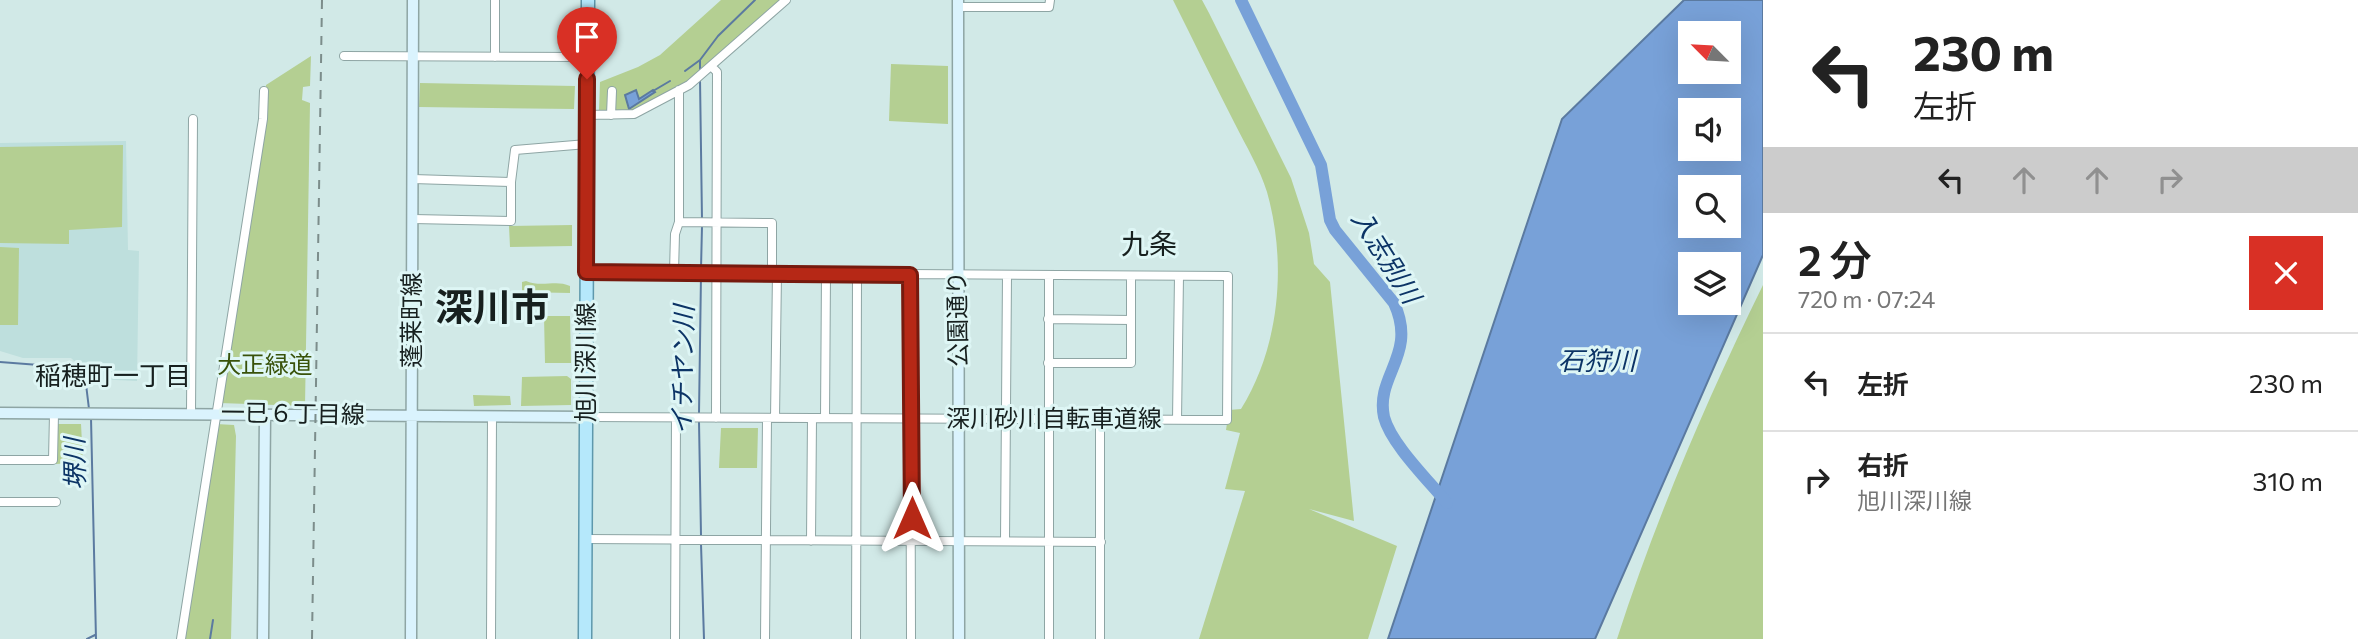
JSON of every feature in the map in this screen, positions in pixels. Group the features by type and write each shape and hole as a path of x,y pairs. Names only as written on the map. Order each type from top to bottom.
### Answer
{"main road":[{"name":"旭川深川線","path":"585,639 588,0"}],"street":[{"name":"蓬莱町線","path":"411,639 413,0"},
{"path":"495,0 495,57"},
{"path":"958,3 1049,6 1049,0"},
{"path":"587,115 634,114 679,90 712,66 781,2"},
{"name":"公園通り","path":"958,3 959,639"},
{"path":"344,56 587,57"},
{"path":"712,66 718,72 716,418"},
{"path":"674,272 675,234 679,222 679,90"},
{"path":"181,639 262,120 264,91"},
{"path":"611,91 611,115"},
{"path":"191,414 194,119"},
{"path":"413,219 511,221 511,181 515,150 587,144"},
{"path":"413,179 511,181"},
{"path":"679,222 772,223 774,273 765,541 765,639"},
{"path":"586,272 1179,276 1177,420"},
{"path":"825,418 826,274"},
{"path":"856,639 857,274"},
{"path":"910,275 911,639"},
{"path":"1005,541 1007,275"},
{"path":"1049,275 1049,639"},
{"path":"1048,363 1131,363 1131,276"},
{"name":"深川砂川自転車道線","path":"586,417 1227,420 1228,276 1179,276"},
{"path":"1048,320 1131,320"},
{"name":"一已６丁目線","path":"0,413 586,417"},
{"path":"0,460 53,460 54,414"},
{"path":"262,639 265,415"},
{"path":"491,639 492,416"},
{"path":"675,639 676,417"},
{"path":"811,541 812,418"},
{"path":"1100,419 1100,639"},
{"path":"0,502 57,502"},
{"path":"585,539 1101,542"}],"shaded area":[{"path":"126,141 128,250 139,251 137,381 95,379 71,358 23,358 0,351 0,143"}],"green space":[{"path":"721,0 780,0 713,61 676,90 633,111 599,111 600,82 660,55"},
{"path":"1173,0 1202,0 1291,178 1309,233 1314,264 1330,282 1354,521 1309,509 1397,546 1368,639 1199,639 1245,491 1225,489 1240,433 1226,430 1229,410 1241,409 1254,384 1272,331 1278,275 1277,247 1267,192 1261,175"},
{"name":"大正緑道","path":"311,56 310,86 303,87 302,100 310,103 305,406 219,403 265,121 266,85"},
{"path":"891,64 948,66 948,124 889,121"},
{"path":"420,83 575,86 574,109 419,107"},
{"path":"123,145 122,227 69,230 69,244 0,243 0,147"},
{"path":"572,225 572,246 510,247 509,226"},
{"path":"0,247 19,248 18,325 0,325"},
{"path":"522,282 564,284 570,286 570,293 522,292"},
{"path":"1763,285 1763,639 1617,639 1648,549 1684,459"},
{"path":"544,316 570,316 571,363 545,363"},
{"path":"567,376 571,379 571,405 521,406 522,377"},
{"path":"473,395 510,396 511,405 474,406"},
{"path":"57,424 81,424 83,462 56,464"},
{"name":"大正緑道","path":"216,424 234,425 236,436 231,639 185,639"},
{"path":"721,428 758,428 757,468 719,468"}],"water":[{"name":"石狩川","path":"1684,0 1763,0 1763,255 1741,305 1741,252 1678,252 1678,315 1737,315 1595,639 1388,639 1562,119"},
{"path":"636,90 639,99 653,90 655,92 629,109 625,95"}],"waterway":[{"path":"685,71 700,60 718,36 755,0"},
{"name":"入志別川","path":"1241,0 1321,165 1330,220 1335,230 1394,303 1400,321 1401,337 1399,351 1385,389 1384,417 1402,450 1447,503"},
{"name":"イチヤン川","path":"700,60 700,70"},
{"name":"イチヤン川","path":"700,79 702,220"},
{"path":"653,91 670,81"},
{"name":"イチヤン川","path":"701,269 702,226"},
{"name":"イチヤン川","path":"699,413 701,275"},
{"name":"堺川","path":"0,362 78,368 85,376 89,409"},
{"name":"堺川","path":"91,418 96,639"},
{"name":"イチヤン川","path":"699,422 701,535"},
{"name":"イチヤン川","path":"701,544 704,639"},
{"path":"210,639 213,620"},
{"path":"87,639 95,635"}],"railway":[{"path":"312,639 322,0"}],"district":[{"name":"九条","path":"1149,244"},
{"name":"深川市","path":"492,308"},
{"name":"稲穂町一丁目","path":"113,376"}],"route":[{"path":"587,79 586,272 910,275 912,518"}]}
